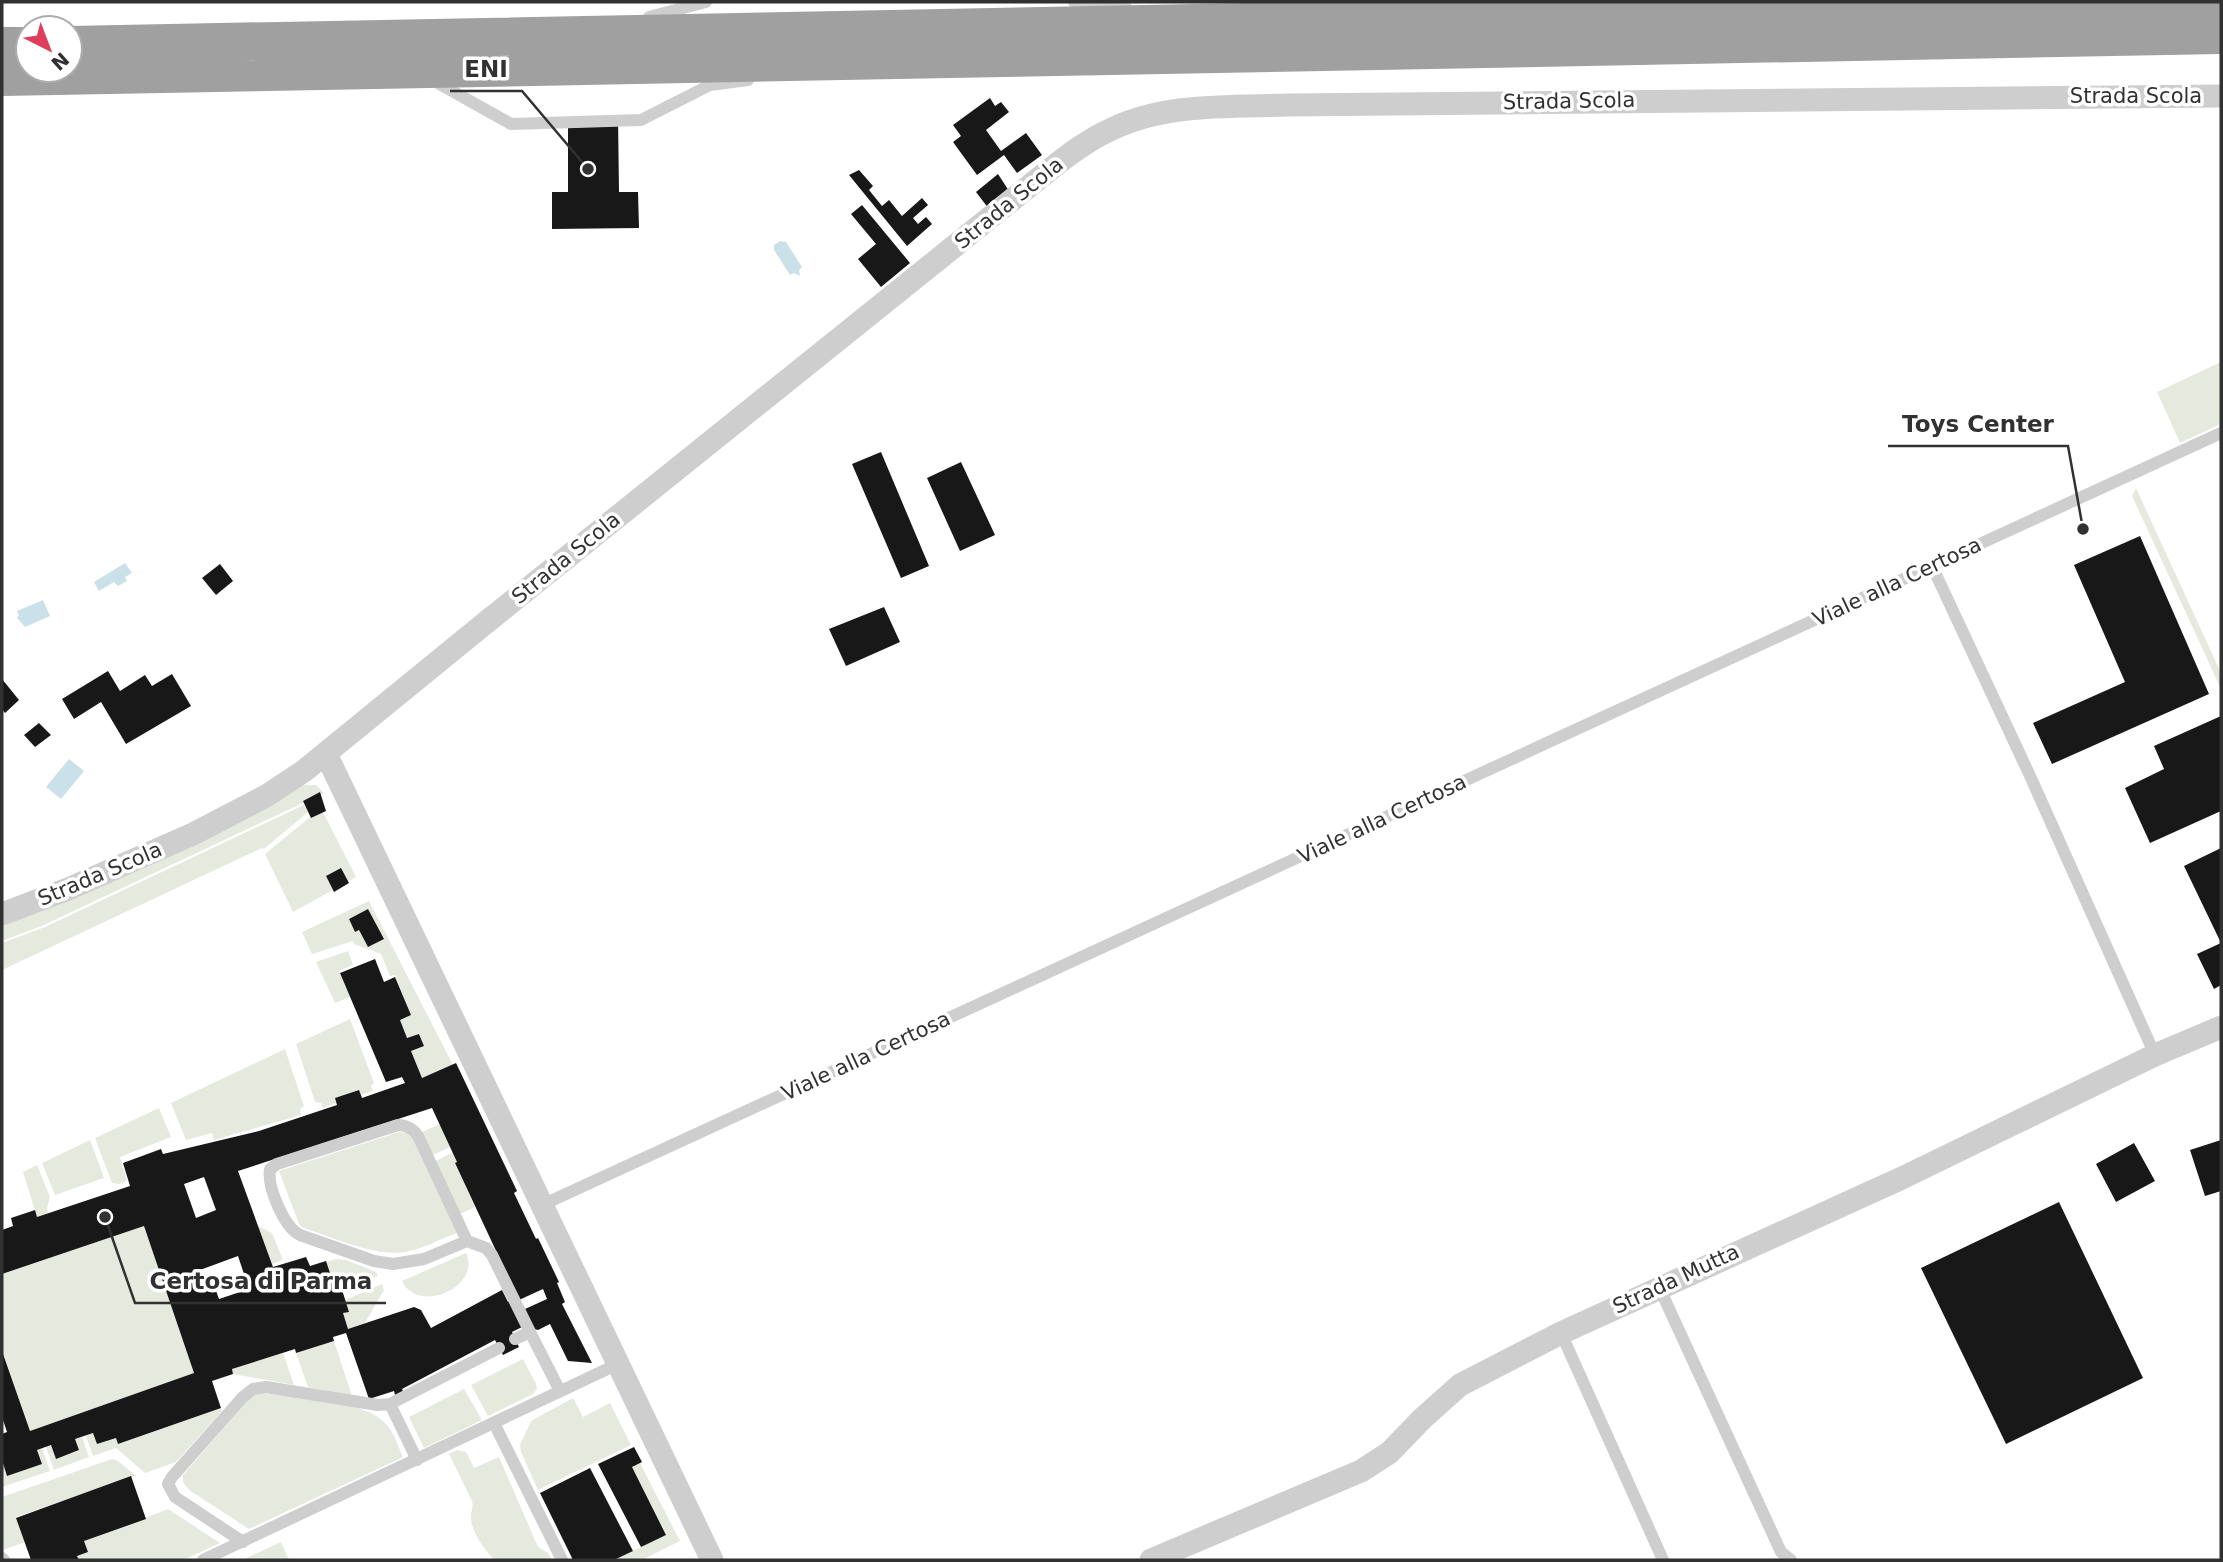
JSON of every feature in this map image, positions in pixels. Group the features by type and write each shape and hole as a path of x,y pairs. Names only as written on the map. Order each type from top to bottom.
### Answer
{"highway":[{"path":"84,45 2221,3"},
{"path":"2,77 2221,35"}],"street":[{"name":"Strada Scola","path":"2,914 68,889 224,819 278,789 326,754 1048,171 1098,136 1135,119 1187,110 1289,105 2221,96"},
{"path":"326,754 712,1560"},
{"name":"Strada Mutta","path":"1151,1560 1361,1471 1389,1453 1460,1385 1561,1333 1902,1178 2155,1055 2221,1027"}],"lane":[{"path":"632,19 659,16 706,2"},
{"path":"1074,2 1143,9"},
{"path":"1156,10 1266,22"},
{"path":"454,38 618,20"},
{"path":"781,76 925,60"},
{"path":"219,73 440,82 511,124 641,120 710,85 757,79"},
{"name":"Viale alla Certosa","path":"542,1205 2221,433"},
{"path":"1932,566 2037,791 2155,1055"},
{"path":"467,1241 418,1136 409,1127 398,1125 276,1164 270,1169 269,1177 282,1216 288,1228 300,1235 374,1261 393,1264 424,1259 467,1241 491,1252 560,1391"},
{"path":"1659,1287 1781,1552 1791,1560"},
{"path":"515,1339 530,1332"},
{"path":"1561,1333 1663,1560"},
{"path":"243,1542 175,1497 168,1484 242,1398 253,1389 266,1387 378,1405 390,1404 499,1348"},
{"path":"203,1560 618,1364"},
{"path":"390,1404 417,1460"},
{"path":"494,1423 562,1560"}],"shaded area":[{"path":"2221,362 2221,424 2180,443 2157,392"},
{"path":"2136,488 2221,673 2221,689 2132,496"},
{"path":"303,785 316,785 324,793 44,925 2,941 2,922"},
{"path":"304,805 308,812 264,849 2,970 2,943 45,927"},
{"path":"323,812 356,877 348,881 326,876 333,890 293,912 265,854 310,817"},
{"path":"369,901 453,1065 422,1078 411,1051 424,1046 419,1034 407,1038 400,1020 411,1015 395,975 390,976 381,954 354,944 353,941 312,954 302,932","holes":["368,909 383,939 368,947 359,930 355,932 349,919"]},
{"path":"348,951 353,965 339,971 350,997 335,1003 316,962"},
{"path":"350,1019 374,1083 371,1086 373,1091 361,1095 358,1090 336,1098 337,1103 322,1108 321,1103 315,1102 296,1044"},
{"path":"285,1049 304,1106 300,1109 301,1115 214,1140 212,1133 186,1140 171,1103"},
{"path":"159,1108 171,1137 120,1157 127,1181 112,1183 95,1138"},
{"path":"440,1124 450,1147 433,1155 422,1132"},
{"path":"399,1132 407,1133 413,1139 457,1233 418,1249 393,1253 354,1245 303,1228 299,1224 279,1171"},
{"path":"90,1140 104,1178 55,1195 42,1163"},
{"path":"453,1152 457,1162 455,1164 475,1207 460,1214 436,1161"},
{"path":"37,1165 50,1197 48,1213 37,1217 23,1172"},
{"path":"144,1226 194,1373 30,1431 2,1350 2,1274"},
{"path":"258,1226 272,1233 283,1260 272,1264"},
{"path":"466,1253 468,1265 465,1276 457,1286 446,1292 421,1296 410,1291 402,1281"},
{"path":"346,1260 376,1272 378,1276 342,1290 338,1277 332,1279 326,1262"},
{"path":"382,1284 384,1290 365,1323 348,1329 343,1313 349,1311 345,1300"},
{"path":"334,1341 352,1396 308,1387 296,1353"},
{"path":"283,1353 294,1385 233,1374 232,1369"},
{"path":"523,1359 537,1389 533,1394 488,1416 471,1385"},
{"path":"464,1389 482,1420 424,1448 409,1417"},
{"path":"263,1393 345,1404 375,1415 391,1431 403,1457 249,1529 189,1490 183,1482 183,1475 249,1399"},
{"path":"573,1398 583,1417 610,1403 631,1445 538,1490 520,1445 531,1421"},
{"path":"221,1408 222,1411 176,1462 145,1473 116,1448 93,1456 86,1436 93,1433 97,1444 116,1438 119,1444"},
{"path":"82,1437 89,1457 54,1470 46,1447 51,1445 56,1458 79,1451 75,1439"},
{"path":"42,1448 50,1471 2,1487 2,1460 7,1475 42,1463 37,1450"},
{"path":"457,1450 466,1452 474,1468 499,1457 538,1547 548,1553 552,1560 495,1560 487,1552 472,1524 472,1501 449,1454"},
{"path":"112,1459 136,1476 16,1517 25,1542 3,1550 2,1497"},
{"path":"640,1463 680,1541 642,1560 614,1560 666,1535 632,1467"},
{"path":"168,1509 220,1543 183,1560 79,1560 77,1556 88,1552 84,1541"},
{"path":"281,1542 289,1560 242,1560"}],"water":[{"path":"780,241 786,242 802,267 799,270 800,276 794,273 790,275 774,250 774,245"},
{"path":"125,563 132,573 125,577 127,581 118,586 114,582 99,591 94,582"},
{"path":"43,600 50,616 25,627 17,618 17,611"},
{"path":"69,759 84,771 61,799 46,787"}],"building":[{"path":"990,98 995,106 1001,102 1009,112 986,130 1001,151 1026,133 1042,155 1017,173 1004,155 977,175 953,142 961,136 953,125"},
{"path":"618,116 619,192 638,192 639,228 552,229 552,192 568,192 568,117"},
{"path":"859,170 873,186 869,190 882,206 889,200 902,216 922,198 928,205 913,218 918,224 926,217 932,224 907,246 849,175"},
{"path":"998,174 1011,194 989,209 976,192"},
{"path":"862,205 910,263 881,287 858,259 876,244 851,214"},
{"path":"881,452 929,566 901,578 852,464"},
{"path":"961,462 995,535 960,551 927,478"},
{"path":"2140,536 2209,694 2052,764 2033,723 2125,682 2074,565"},
{"path":"220,564 233,581 216,595 202,578"},
{"path":"884,607 900,642 846,666 829,629"},
{"path":"108,671 120,691 145,675 152,686 172,674 191,706 126,744 101,702 74,719 62,699"},
{"path":"2,679 19,700 5,713 2,709"},
{"path":"2221,716 2221,811 2150,843 2125,788 2164,769 2154,746"},
{"path":"39,723 51,735 35,747 24,735"},
{"path":"320,792 326,811 311,818 303,801"},
{"path":"2221,848 2221,943 2184,866"},
{"path":"341,868 349,883 334,892 326,876"},
{"path":"368,909 384,939 368,947 359,930 355,932 349,919"},
{"path":"2221,943 2221,985 2214,989 2197,954"},
{"path":"375,959 384,982 395,977 411,1015 400,1020 407,1038 419,1034 424,1046 411,1051 422,1078 456,1063 517,1191 514,1193 559,1282 557,1283 565,1302 562,1304 592,1363 568,1361 550,1324 538,1330 534,1329 525,1309 547,1299 543,1289 519,1300 432,1108 238,1171 273,1267 306,1257 310,1266 326,1261 332,1279 338,1277 349,1312 343,1313 348,1329 414,1307 421,1310 431,1328 502,1290 522,1327 512,1332 519,1347 503,1355 495,1340 395,1395 394,1391 369,1399 346,1333 333,1337 334,1341 296,1353 295,1349 232,1369 233,1374 212,1381 221,1408 118,1444 116,1438 97,1444 93,1433 75,1439 79,1450 56,1459 51,1445 37,1450 42,1464 7,1476 2,1460 2,1434 7,1432 2,1417 2,1351 30,1431 194,1373 144,1226 2,1274 2,1230 13,1226 11,1218 35,1210 37,1217 130,1186 123,1163 161,1149 163,1154 259,1131 337,1105 335,1098 359,1090 362,1098 405,1083 402,1077 386,1082 340,973","holes":["204,1177 216,1210 196,1218 184,1184","238,1256 249,1289 219,1299 212,1280 204,1283 200,1270"]},
{"path":"2221,1140 2221,1191 2205,1196 2190,1150"},
{"path":"2134,1143 2155,1181 2116,1202 2096,1164"},
{"path":"2059,1202 2143,1378 2006,1444 1921,1268"},
{"path":"634,1447 642,1462 632,1467 666,1535 641,1547 598,1464"},
{"path":"590,1468 633,1551 614,1560 573,1560 540,1493"},
{"path":"131,1476 146,1519 84,1541 88,1552 77,1556 79,1560 31,1560 16,1518"}],"place":[{"name":"ENI","path":"588,169"},
{"name":"Toys Center","path":"2083,529"},
{"name":"Certosa di Parma","path":"105,1217"}]}
